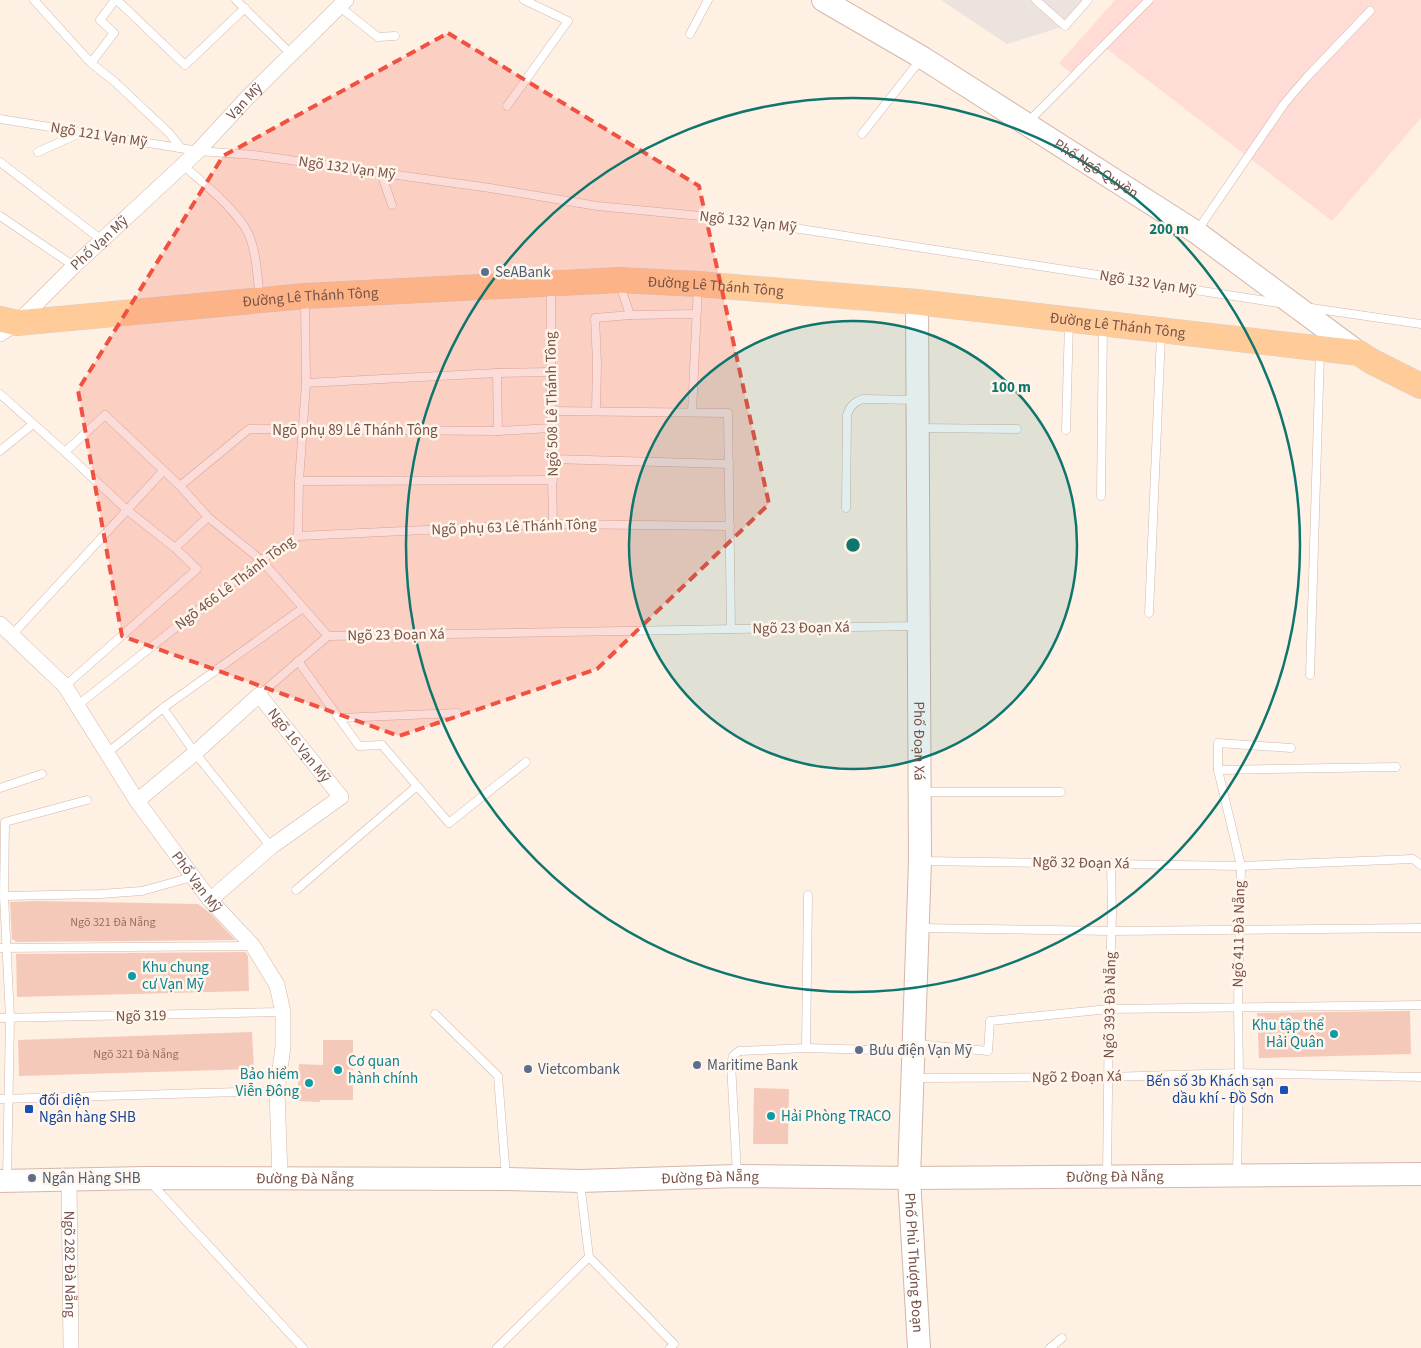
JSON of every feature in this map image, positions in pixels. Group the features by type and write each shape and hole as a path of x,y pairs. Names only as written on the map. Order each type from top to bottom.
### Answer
{"main road":[{"name":"Phố Ngô Quyền","path":"828,1 923,58 1196,232 1359,353"},
{"name":"Đường Lê Thánh Tông","path":"6,325 305,296 619,280 698,284 917,302 1359,353 1421,386"},
{"name":"Phố Đoạn Xá","path":"909,1178 920,861 917,302"},
{"name":"Đường Đà Nẵng","path":"4,1181 280,1178 580,1181 737,1176 909,1178 1421,1174"},
{"name":"Phố Phủ Thượng Đoạn","path":"909,1178 919,1348"}],"street":[{"path":"292,55 343,3"},
{"name":"Vạn Mỹ","path":"198,150 247,98 292,55"},
{"name":"Phố Vạn Mỹ","path":"6,325 103,241 198,150"},
{"name":"Phố Vạn Mỹ","path":"0,624 64,686 78,705 137,801 210,900 253,946 277,985 283,1012 283,1047 277,1091 280,1178"},
{"name":"Ngõ 16 Vạn Mỹ","path":"137,801 195,753 259,695 341,797 271,847 210,900"},
{"name":"Ngõ 282 Đà Nẵng","path":"69,1180 71,1348"}],"lane":[{"path":"34,0 91,62 169,133 181,148"},
{"path":"91,62 114,33 100,20 116,0 184,65 245,8"},
{"path":"236,0 292,55"},
{"path":"507,106 568,22 524,0"},
{"path":"690,34 708,0"},
{"path":"1036,0 1065,26 1088,0"},
{"path":"1027,124 1149,0"},
{"path":"343,3 378,37 395,36"},
{"path":"1196,232 1284,104 1370,12"},
{"path":"862,134 923,58"},
{"name":"Ngõ 121 Vạn Mỹ","path":"0,119 198,150"},
{"path":"38,152 81,133"},
{"name":"Ngõ 132 Vạn Mỹ","path":"198,150 254,155 490,188 598,206 742,220 1421,324"},
{"path":"0,162 103,241"},
{"path":"184,165 242,221 252,247 260,300"},
{"path":"381,173 392,205"},
{"path":"0,216 74,266"},
{"path":"619,280 630,315"},
{"name":"Ngõ 508 Lê Thánh Tông","path":"551,284 553,524"},
{"path":"692,412 698,284"},
{"name":"Ngõ 466 Lê Thánh Tông","path":"78,705 261,560 298,536 299,482 306,383 305,296"},
{"path":"596,411 597,363 595,318 630,315 696,314"},
{"path":"1066,430 1069,320"},
{"path":"1101,496 1103,324"},
{"path":"1149,613 1161,330"},
{"path":"1310,675 1320,348"},
{"path":"306,383 551,372"},
{"path":"497,373 498,431"},
{"path":"0,394 127,510 175,548 197,569 64,686"},
{"path":"846,508 848,415 850,408 855,402 863,399 918,400"},
{"path":"551,411 728,413 731,629"},
{"name":"Ngõ 23 Đoạn Xá","path":"65,452 105,415 180,486 208,517 261,560 328,636 920,626"},
{"path":"0,451 33,424"},
{"name":"Ngõ phụ 89 Lê Thánh Tông","path":"180,486 249,429 302,431 498,431 551,428"},
{"path":"918,428 1017,429"},
{"path":"551,459 729,464"},
{"path":"11,636 163,471"},
{"path":"299,482 553,480"},
{"path":"175,548 208,517"},
{"name":"Ngõ phụ 63 Lê Thánh Tông","path":"298,536 553,524 730,526"},
{"path":"107,753 163,708 303,608"},
{"path":"259,695 328,636"},
{"path":"298,661 359,746 382,745 449,823 526,762"},
{"path":"163,708 195,753 271,847"},
{"path":"339,718 457,713"},
{"path":"1241,866 1218,770 1218,743 1291,748"},
{"path":"1218,770 1396,767"},
{"path":"0,788 42,774"},
{"path":"296,890 417,786"},
{"path":"920,792 1062,792"},
{"path":"4,1181 4,1099 10,1018 3,948 5,822 87,800"},
{"name":"Ngõ 411 Đà Nẵng","path":"1237,1174 1241,866 1413,859 1421,866"},
{"name":"Ngõ 32 Đoạn Xá","path":"920,861 1241,866"},
{"name":"Ngõ 393 Đà Nẵng","path":"1107,1176 1111,863"},
{"path":"4,896 142,892 192,877"},
{"path":"806,1048 808,895"},
{"path":"918,928 1111,931 1421,928"},
{"path":"3,948 253,946"},
{"path":"737,1176 731,1064 733,1056 739,1051 806,1048 915,1048 988,1051 990,1021 1109,1009 1421,1005"},
{"name":"Ngõ 319","path":"0,1018 283,1012"},
{"path":"435,1014 498,1076 506,1179"},
{"name":"Ngõ 2 Đoạn Xá","path":"913,1078 1239,1074 1421,1077"},
{"path":"4,1099 277,1091"},
{"path":"146,1178 303,1348"},
{"path":"580,1181 589,1257 674,1344 670,1348"},
{"path":"497,1348 589,1257"},
{"path":"1050,1348 1062,1338"}],"highlighted area":[{"path":"448,33 699,186 769,504 597,669 399,736 122,636 78,390 223,156"}],"shaded area":[{"path":"941,0 1088,0 1065,26 1007,44"},
{"path":"1115,0 1421,0 1421,118 1332,221 1099,43 1072,74 1059,63"}],"building":[{"name":"Khu chung cư Vạn Mỹ","path":"10,902 198,904 211,914 235,940 15,942 15,940 12,940"},
{"name":"Khu chung cư Vạn Mỹ","path":"245,952 248,956 249,991 17,997 16,954"},
{"name":"Khu tập thể Hải Quân","path":"1410,1011 1411,1054 1259,1058 1257,1013"},
{"name":"Khu chung cư Vạn Mỹ","path":"252,1032 254,1069 19,1076 18,1040"},
{"name":"Cơ quan hành chính","path":"323,1040 353,1040 353,1100 297,1101 299,1064 323,1065"},
{"name":"Hải Phòng TRACO","path":"754,1088 789,1089 788,1144 753,1144"}],"place":[{"name":"SeABank","path":"485,272"},
{"name":"Khu chung cư Vạn Mỹ","path":"132,976"},
{"name":"Khu tập thể Hải Quân","path":"1334,1034"},
{"name":"Bưu điện Vạn Mỹ","path":"859,1050"},
{"name":"Maritime Bank","path":"697,1065"},
{"name":"Vietcombank","path":"528,1069"},
{"name":"Cơ quan hành chính","path":"338,1070"},
{"name":"Bảo hiểm Viễn Đông","path":"309,1083"},
{"name":"Bến số 3b Khách sạn dầu khí - Đồ Sơn","path":"1284,1090"},
{"name":"đối diện Ngân hàng SHB","path":"29,1109"},
{"name":"Hải Phòng TRACO","path":"771,1116"},
{"name":"Ngân Hàng SHB","path":"32,1178"}]}
